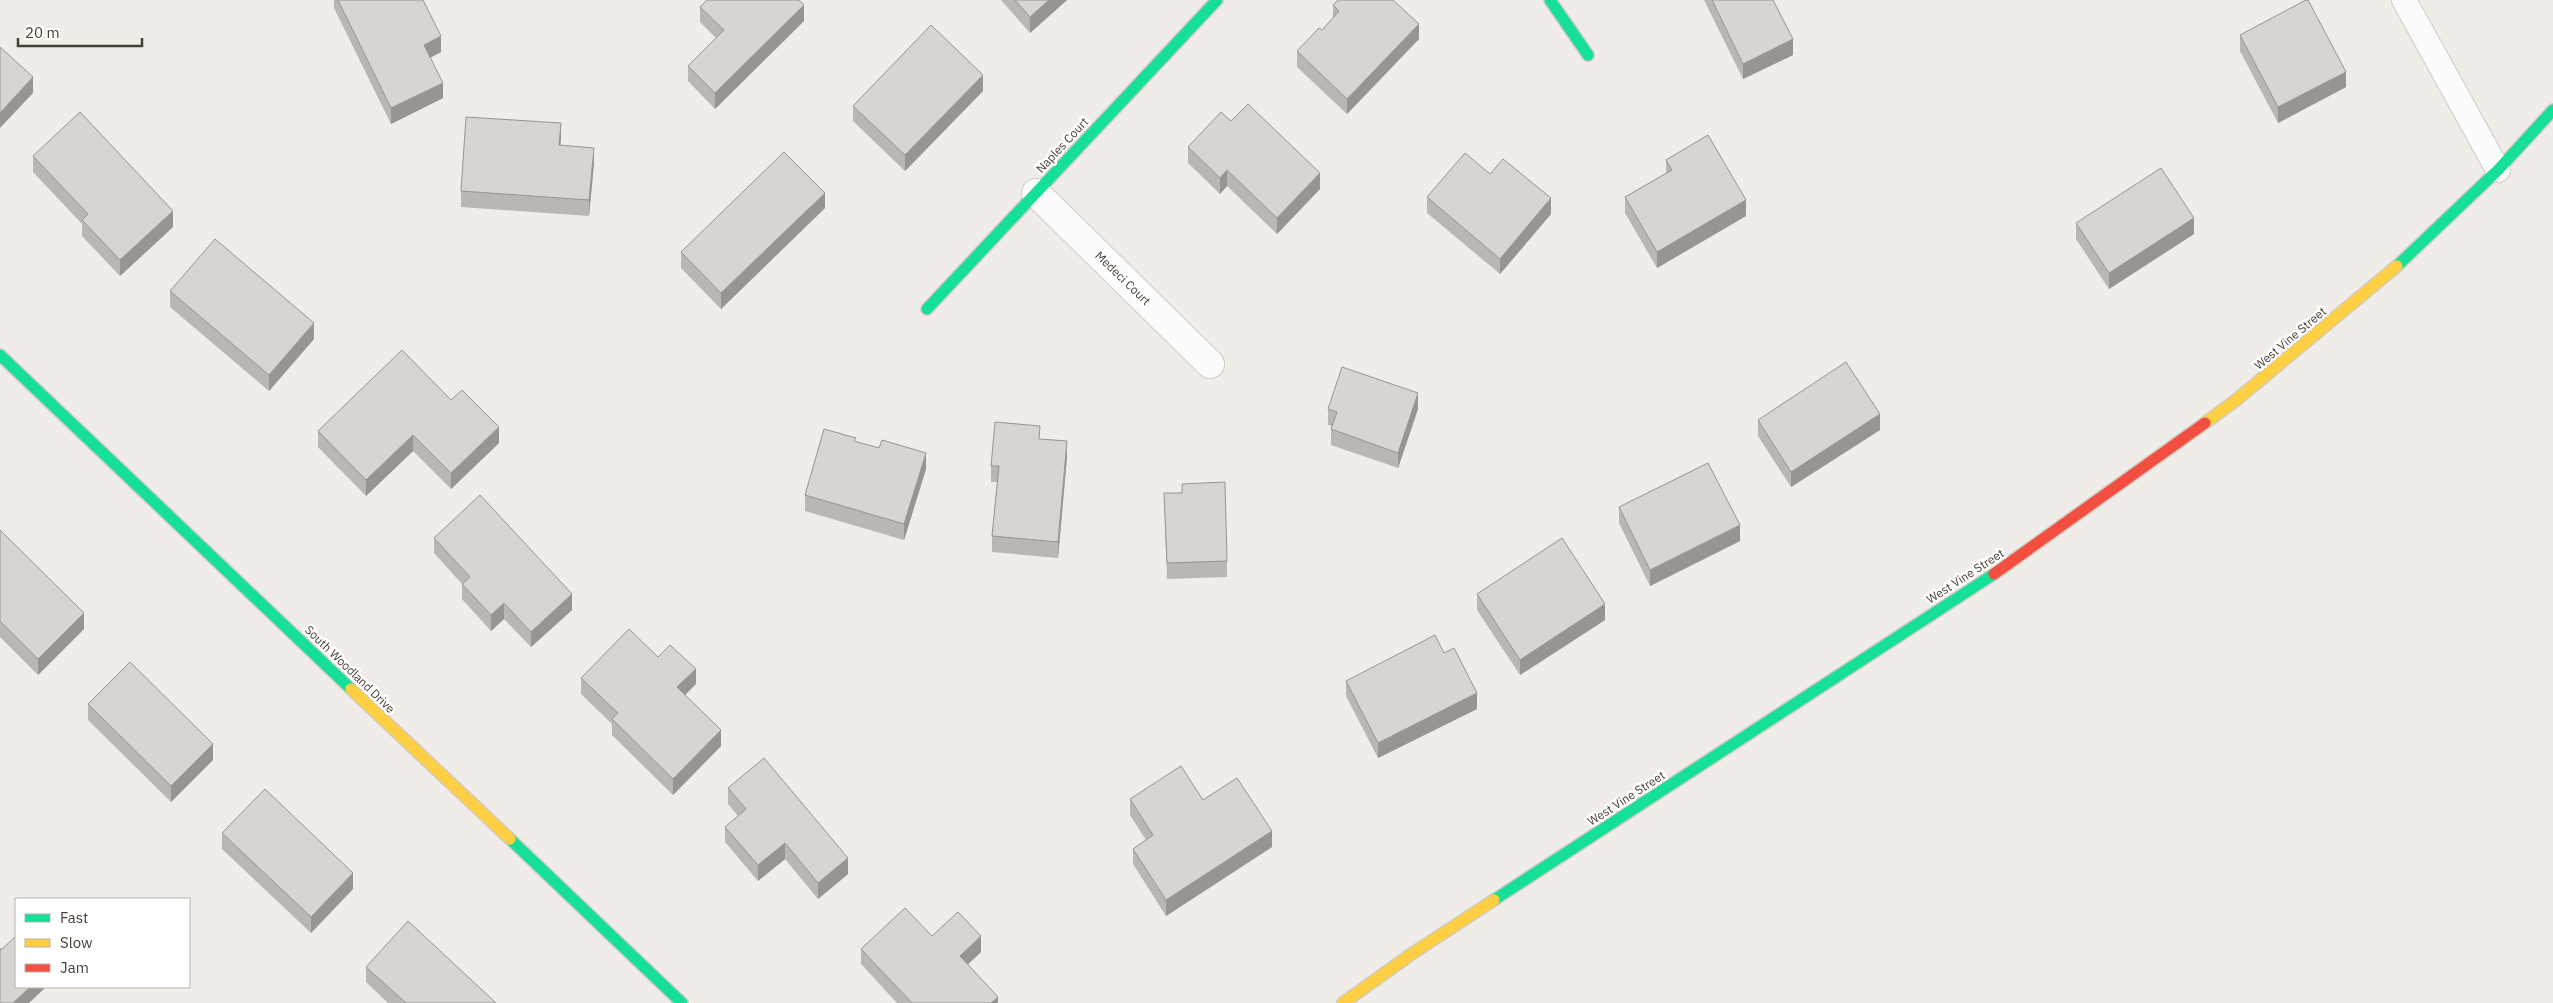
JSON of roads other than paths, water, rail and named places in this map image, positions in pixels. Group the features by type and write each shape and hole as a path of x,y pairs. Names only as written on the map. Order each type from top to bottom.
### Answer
{"main road":[{"name":"Naples Court","path":"927,309 1217,0"},
{"path":"1550,0 1588,55"},
{"name":"West Vine Street","path":"1343,1003 1413,953 2009,564 2235,402 2386,276 2498,170 2553,110"},
{"name":"South Woodland Drive","path":"0,355 682,1003"}],"street":[{"name":"Medeci Court","path":"1036,193 1210,364"}],"lane":[{"path":"2404,0 2498,170"}]}
